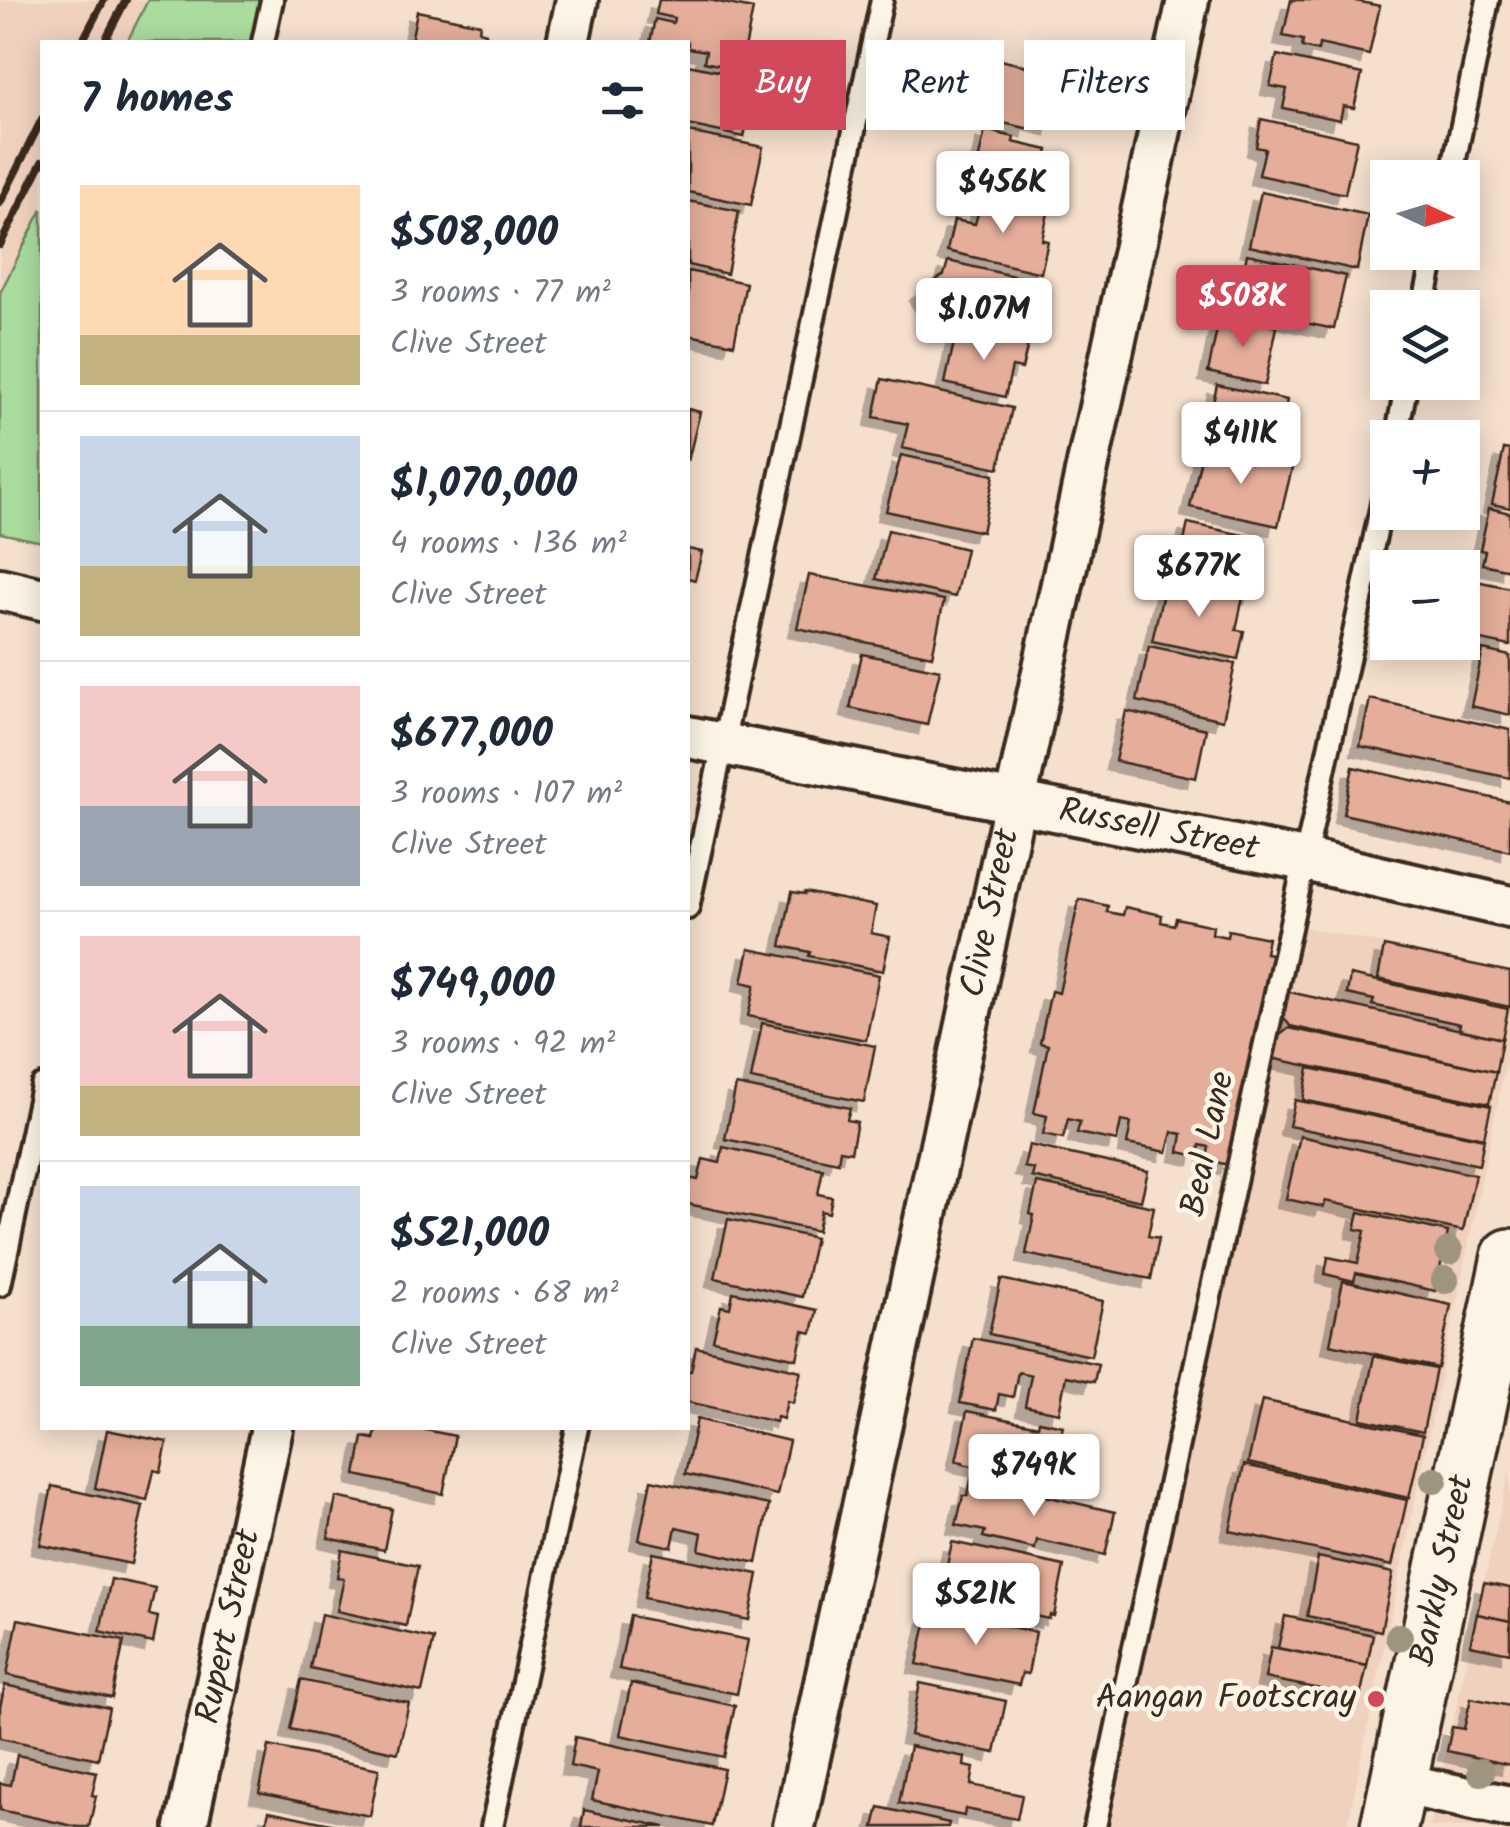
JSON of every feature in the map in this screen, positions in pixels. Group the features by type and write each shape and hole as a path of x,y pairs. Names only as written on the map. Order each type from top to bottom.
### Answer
{"street":[{"path":"568,40 577,0"},
{"name":"Clive Street","path":"794,1827 1188,0"},
{"path":"0,589 40,599"},
{"name":"Russell Street","path":"705,741 1305,860 1510,908"},
{"name":"Barkly Street","path":"1393,1805 1501,1343 1510,1257"},
{"name":"Rupert Street","path":"186,1827 272,1430"},
{"path":"1393,1805 1510,1808"}],"lane":[{"path":"263,40 272,0"},
{"path":"690,888 705,741 882,0"},
{"path":"1455,160 1488,0"},
{"name":"Beal Lane","path":"1095,1827 1376,530"},
{"path":"0,1284 40,1095"},
{"path":"492,1827 577,1430"}],"shaded area":[{"path":"0,0 148,0 128,40 40,40 40,213 0,293"},
{"path":"1285,923 1510,971 1510,1044 1347,1827 1088,1827"},
{"path":"1510,1467 1510,1827 1429,1827 1484,1583"}],"green space":[{"path":"148,0 285,0 275,40 128,40"},
{"path":"40,213 40,542 0,533 0,293"}],"building":[{"path":"659,0 709,0 753,9 747,40 720,40 720,65 704,62 706,51 690,48 690,40 650,40 655,19 673,23 674,18 656,14"},
{"path":"1291,0 1351,0 1380,6 1369,55 1319,44 1318,51 1302,47 1303,40 1283,36"},
{"path":"417,11 480,24 479,31 486,33 484,40 411,40"},
{"path":"1277,55 1362,74 1354,108 1343,106 1340,120 1283,108 1287,89 1270,86"},
{"path":"1004,61 1024,66 1024,128 1004,123"},
{"path":"690,65 720,72 720,130 745,130 744,137 690,125"},
{"path":"1261,119 1357,140 1345,194 1259,175 1265,149 1256,147"},
{"path":"985,130 1048,150 1046,158 1064,162 1056,198 1002,186 1001,191 973,185"},
{"path":"690,132 763,147 751,205 690,192"},
{"path":"1261,192 1368,215 1357,270 1249,246"},
{"path":"982,198 1048,213 1042,240 1048,241 1041,273 947,251 954,220 975,224"},
{"path":"690,201 739,211 727,274 690,265"},
{"path":"1247,254 1346,276 1334,329 1236,308"},
{"path":"948,261 1026,279 1021,300 1035,303 1027,340 935,318 918,292 944,275"},
{"path":"690,271 746,283 734,344 690,335"},
{"path":"1220,315 1277,327 1265,385 1208,372"},
{"path":"971,331 1028,344 1022,369 1012,367 1005,397 945,383 956,333 970,337"},
{"path":"882,379 1012,408 999,468 902,448 908,424 874,417"},
{"path":"1217,385 1287,400 1275,453 1205,438"},
{"path":"690,410 700,412 690,453"},
{"path":"1203,449 1292,468 1278,526 1190,507"},
{"path":"1504,449 1510,450 1510,508 1492,504"},
{"path":"901,455 994,475 982,532 886,511"},
{"path":"1489,508 1510,513 1510,570 1482,564 1485,551 1480,550"},
{"path":"1188,523 1265,540 1253,595 1176,578"},
{"path":"888,530 966,549 955,597 876,579"},
{"path":"690,549 702,552 695,580 690,579"},
{"path":"809,575 944,600 932,656 797,628"},
{"path":"1166,580 1243,597 1236,630 1244,631 1238,659 1152,641"},
{"path":"1480,582 1510,588 1510,646 1480,640"},
{"path":"1149,646 1235,664 1223,720 1137,701"},
{"path":"1483,650 1510,656 1510,715 1471,706"},
{"path":"862,654 940,670 927,725 850,708"},
{"path":"1370,699 1510,730 1510,778 1360,746"},
{"path":"1126,711 1206,729 1196,778 1115,761"},
{"path":"1353,767 1510,802 1510,851 1343,814"},
{"path":"792,892 876,906 871,933 890,937 883,971 809,956 810,952 781,946"},
{"path":"1079,899 1108,906 1107,912 1123,915 1125,907 1162,915 1161,922 1174,925 1176,918 1213,926 1212,934 1227,937 1228,930 1268,938 1265,953 1272,954 1229,1165 1207,1160 1209,1147 1200,1145 1198,1156 1179,1152 1182,1134 1172,1132 1167,1152 1127,1144 1131,1123 1121,1121 1117,1141 1077,1133 1080,1122 1068,1119 1063,1138 1043,1134 1047,1116 1034,1113 1048,1045 1040,1043 1051,991 1059,993"},
{"path":"1384,946 1510,972 1510,1007 1378,979"},
{"path":"749,949 879,975 866,1040 748,1016 755,985 742,982"},
{"path":"1350,975 1508,1009 1502,1039 1459,1029 1460,1024 1372,1005 1374,1000 1347,994"},
{"path":"1285,991 1502,1039 1496,1072 1290,1026 1280,1012"},
{"path":"762,1023 875,1046 864,1102 751,1079"},
{"path":"1289,1028 1496,1072 1489,1104 1271,1058 1275,1039"},
{"path":"1309,1068 1491,1106 1484,1138 1303,1100"},
{"path":"736,1085 850,1108 847,1120 857,1122 851,1152 840,1150 838,1162 725,1139"},
{"path":"1295,1100 1484,1139 1479,1165 1289,1126"},
{"path":"1300,1136 1475,1175 1463,1231 1325,1201 1324,1207 1286,1199"},
{"path":"1029,1145 1148,1171 1141,1201 1032,1177 1034,1169 1024,1167"},
{"path":"723,1147 823,1169 818,1194 832,1197 829,1213 821,1211 817,1231 690,1204 690,1178 698,1180 703,1159 720,1163"},
{"path":"1037,1183 1154,1207 1148,1236 1159,1238 1151,1279 1026,1254"},
{"path":"1359,1212 1448,1232 1435,1291 1356,1273 1354,1281 1325,1274 1328,1257 1358,1263 1365,1231 1355,1229"},
{"path":"728,1219 815,1238 802,1297 715,1278"},
{"path":"1001,1279 1103,1301 1091,1356 989,1334"},
{"path":"1343,1281 1451,1305 1438,1368 1330,1344"},
{"path":"733,1292 817,1310 812,1333 803,1331 797,1359 713,1340 721,1306 730,1308"},
{"path":"973,1338 1098,1364 1094,1382 1066,1376 1059,1413 1025,1406 1031,1375 1018,1372 1013,1397 999,1394 996,1410 960,1403"},
{"path":"696,1347 801,1371 793,1403 787,1401 783,1419 777,1417 776,1422 690,1402"},
{"path":"1374,1356 1436,1369 1423,1432 1361,1419"},
{"path":"1262,1400 1423,1435 1409,1498 1248,1463"},
{"path":"967,1411 1038,1426 1039,1421 1063,1426 1048,1492 1023,1487 1025,1477 956,1461"},
{"path":"697,1419 789,1441 777,1495 685,1474"},
{"path":"107,1430 167,1442 161,1472 154,1470 147,1500 95,1488"},
{"path":"376,1430 426,1430 455,1436 443,1494 356,1475 363,1437 374,1439"},
{"path":"1244,1465 1407,1500 1392,1566 1230,1531"},
{"path":"971,1479 1115,1512 1105,1555 1037,1540 1035,1549 983,1537 985,1531 956,1525"},
{"path":"651,1480 769,1505 757,1563 699,1550 702,1533 676,1527 672,1547 639,1540"},
{"path":"52,1486 143,1506 131,1564 40,1545"},
{"path":"336,1497 392,1509 384,1550 328,1538"},
{"path":"952,1542 1064,1566 1054,1616 1049,1619 968,1602 970,1593 960,1592 963,1579 945,1575"},
{"path":"342,1550 418,1566 406,1626 337,1611 344,1579 337,1577"},
{"path":"653,1553 758,1574 749,1620 644,1598"},
{"path":"1318,1557 1393,1573 1381,1631 1307,1616"},
{"path":"111,1579 155,1588 149,1615 158,1617 153,1643 100,1631"},
{"path":"1484,1583 1510,1588 1510,1621 1477,1614"},
{"path":"929,1610 1036,1632 1028,1674 1022,1673 1019,1685 917,1664"},
{"path":"321,1614 434,1639 422,1692 310,1668"},
{"path":"1477,1614 1510,1621 1510,1653 1470,1645"},
{"path":"630,1616 748,1640 737,1694 619,1669"},
{"path":"1285,1616 1373,1635 1367,1666 1278,1648"},
{"path":"18,1619 124,1641 112,1698 7,1675"},
{"path":"1271,1647 1367,1666 1360,1697 1265,1678"},
{"path":"301,1680 409,1703 398,1753 290,1729"},
{"path":"631,1683 735,1706 724,1757 620,1735"},
{"path":"920,1683 1006,1701 995,1753 910,1735"},
{"path":"5,1685 109,1708 98,1759 0,1738"},
{"path":"1471,1698 1510,1706 1510,1765 1447,1751 1452,1727 1464,1729"},
{"path":"575,1737 724,1769 712,1826 592,1800 598,1772 570,1766"},
{"path":"269,1746 379,1769 370,1816 259,1793"},
{"path":"910,1746 965,1757 964,1766 974,1768 971,1785 1022,1795 1017,1819 965,1809 964,1816 899,1803"},
{"path":"17,1755 97,1772 89,1827 0,1810 0,1783 11,1785"},
{"path":"879,1807 949,1823 948,1827 874,1827"},
{"path":"584,1810 665,1827 581,1827"},
{"path":"269,1811 345,1827 265,1827"}],"railway":[{"path":"83,40 104,0"},
{"path":"105,40 126,0"},
{"path":"0,203 40,123"},
{"path":"0,245 40,166"}],"place":[{"name":"Aangan Footscray","path":"1376,1699"}]}
